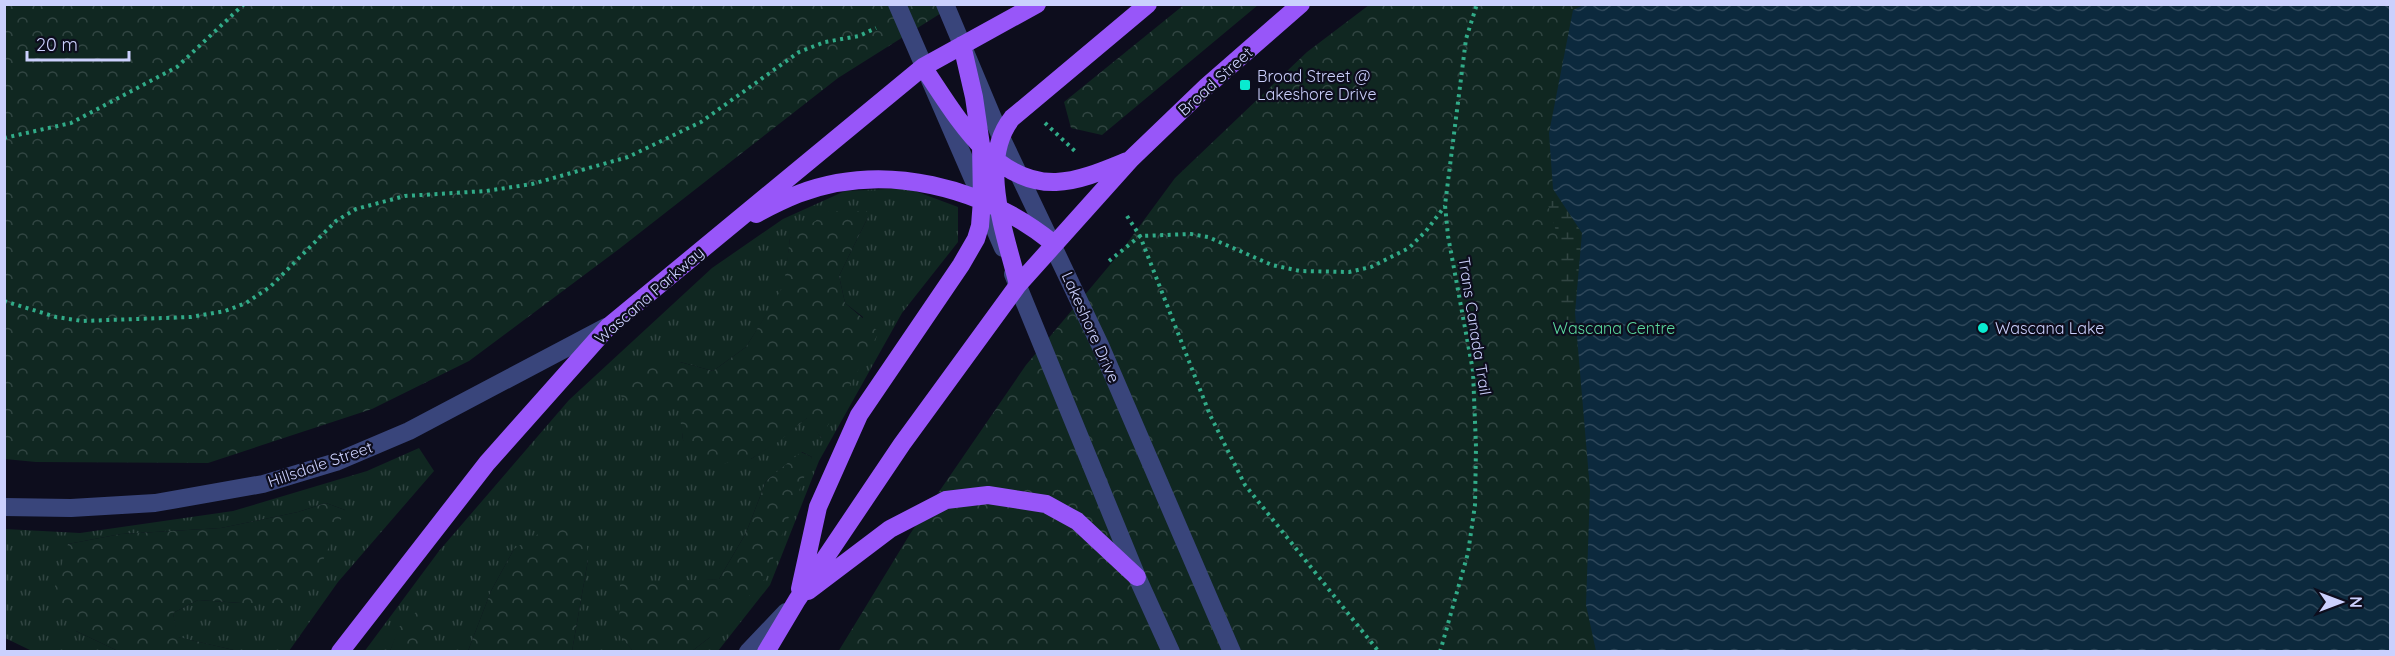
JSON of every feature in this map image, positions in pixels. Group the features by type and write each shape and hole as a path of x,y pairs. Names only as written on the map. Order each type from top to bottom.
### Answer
{"main road":[{"path":"798,600 818,507 859,414 955,275 976,240 980,226 982,200 981,145 975,97 962,45 1037,4"},
{"path":"1018,285 999,208 995,157 1000,135 1012,118 1148,4"},
{"name":"Broad Street","path":"1131,159 1207,86 1301,4"},
{"name":"Wascana Parkway","path":"340,651 488,464 608,327 923,67 962,45"},
{"path":"923,67 960,121 981,145 1020,175 1057,182 1093,174 1131,159"},
{"path":"766,651 902,444 1018,285 1053,243 1131,159"},
{"path":"732,224 799,194 832,185 874,180 914,181 950,188 982,200 1026,223 1053,243"},
{"path":"798,600 890,529 946,500 988,495 1046,504 1077,521 1137,577"}],"street":[{"path":"897,4 1018,285 1137,577 1171,651"},
{"name":"Lakeshore Drive","path":"945,4 1000,135 1100,345 1232,651"},
{"name":"Hillsdale Street","path":"4,507 71,508 155,503 263,484 336,462 409,431 608,327"},
{"path":"748,651 798,600"}],"path":[{"path":"4,138 71,123 177,67 244,4"},
{"name":"Trans Canada Trail","path":"1440,651 1468,553 1475,505 1476,447 1473,370 1448,236 1445,205 1466,39 1469,23 1478,4"},
{"path":"4,301 56,317 82,321 191,317 225,311 246,303 270,287 336,221 356,209 405,196 486,191 532,184 628,157 701,122 799,52 825,42 859,36 876,28"},
{"path":"1043,121 1080,156"},
{"path":"1109,261 1140,236 1191,234 1208,237 1272,265 1300,271 1349,272 1371,267 1408,249 1426,231 1445,205"},
{"path":"1127,216 1140,236 1210,415 1245,485 1379,651"}],"green space":[{"path":"1185,4 1258,5 1102,135 1071,128 1064,102"},
{"path":"4,5 954,5 838,78 619,249 469,361 372,409 208,463 36,462 5,459"},
{"name":"Wascana Lake","path":"1369,5 2390,5 2390,651 838,652 910,534 1026,365 1119,254 1175,178 1307,52"},
{"path":"907,188 958,207 958,242 902,313 819,461 770,585 718,651 692,651 709,638 812,457 802,452 766,481 746,533 719,579 679,582 619,634 633,651 572,651 588,560 514,549 491,591 468,651 434,651 434,613 400,627 390,651 364,652 439,551 569,400 712,268 783,219 845,191","holes":["868,217 839,276 845,303 863,317 821,438 808,417 751,459 683,440 679,402 657,400 680,362 713,371 746,347 785,285 790,238"]},
{"path":"1553,189 1582,233 1575,313 1578,344 1559,314 1559,241 1547,201"},
{"path":"830,211 867,211 868,217 839,276 845,303 879,332 821,438 807,418 778,442 751,459 714,465 683,440 678,402 627,402 614,389 641,365 680,362 713,371 746,347 784,285 790,238"},
{"path":"419,448 434,471 338,582 289,651 238,651 177,637 173,613 198,600 241,603 345,510 326,503 298,512 221,528 121,534 68,544 76,631 118,651 32,651 5,638 5,529 80,533 233,511 367,471"},
{"path":"801,452 812,457 765,579 709,638 692,651 633,651 619,635 620,583 719,579 746,533 766,481"},
{"path":"326,503 345,510 314,581 287,606 198,600 173,613 178,637 238,651 118,651 76,631 53,593 68,544 121,534 221,528 298,512"},
{"path":"561,520 585,526 588,560 572,651 468,651 491,591 514,549"},
{"path":"422,607 434,613 434,651 390,651 399,627"}],"water":[{"name":"Wascana Lake","path":"1584,5 2390,5 2390,651 1596,651 1586,605 1590,490 1575,313 1582,233 1553,189 1549,133 1573,10"}],"place":[{"name":"Broad Street @ Lakeshore Drive","path":"1245,85"},
{"name":"Wascana Lake","path":"1983,328"}],"park label":[{"name":"Wascana Centre","path":"1614,328"}]}
